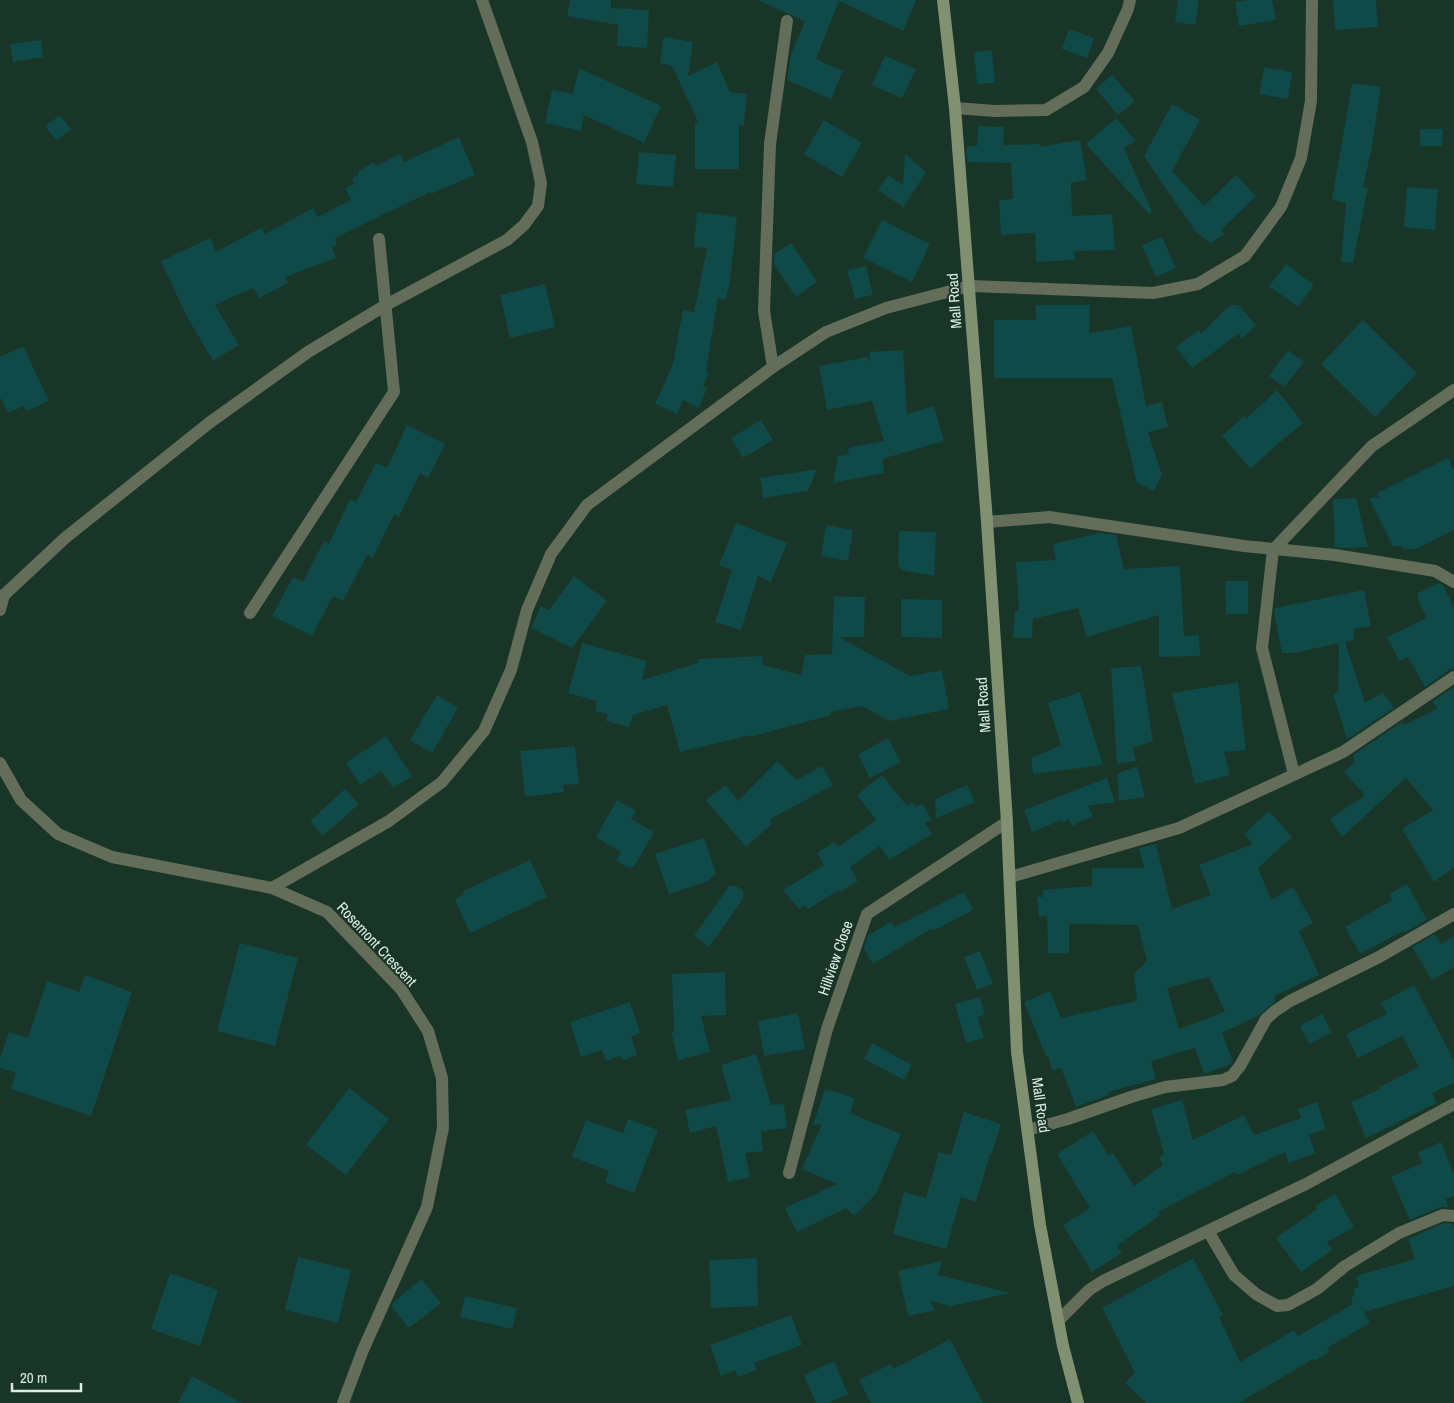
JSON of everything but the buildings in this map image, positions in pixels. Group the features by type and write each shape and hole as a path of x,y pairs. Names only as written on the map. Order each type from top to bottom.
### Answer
{"street":[{"path":"0,610 2,594 65,538 208,423 308,352 386,305 507,240 524,225 538,206 541,182 532,142 482,0"},
{"name":"Mall Road","path":"943,0 955,108 987,522 1007,822 1017,1052 1040,1225 1063,1346 1078,1403"},
{"path":"955,108 995,111 1046,110 1069,97 1084,87 1108,53 1128,9 1130,0"},
{"path":"272,888 389,821 442,782 484,731 511,670 527,610 551,554 587,505 773,367 826,332 886,308 970,286 1153,293 1198,284 1245,256 1281,207 1301,158 1311,101 1312,0"},
{"path":"773,367 764,311 770,144 787,21"},
{"path":"250,613 394,392 379,239"},
{"path":"1294,774 1262,648 1273,550 1372,446 1454,390"},
{"path":"987,522 1049,517 1273,550 1335,555 1435,571 1454,582"},
{"path":"1010,877 1179,828 1343,752 1454,677"},
{"name":"Rosemont Crescent","path":"0,763 21,800 58,834 112,857 272,888 327,912 401,989 428,1031 442,1078 443,1128 427,1206 363,1350 343,1403"},
{"name":"Hillview Close","path":"789,1173 827,1028 867,914 1007,822"},
{"path":"1028,1130 1165,1087 1223,1080 1232,1076 1240,1066 1266,1019 1275,1011 1290,1001 1371,960 1454,914"},
{"path":"1058,1321 1089,1290 1103,1281 1306,1184 1454,1104"},
{"path":"1208,1231 1234,1275 1256,1294 1277,1306 1288,1305 1316,1289 1344,1266 1399,1233 1443,1215 1454,1216"}]}
